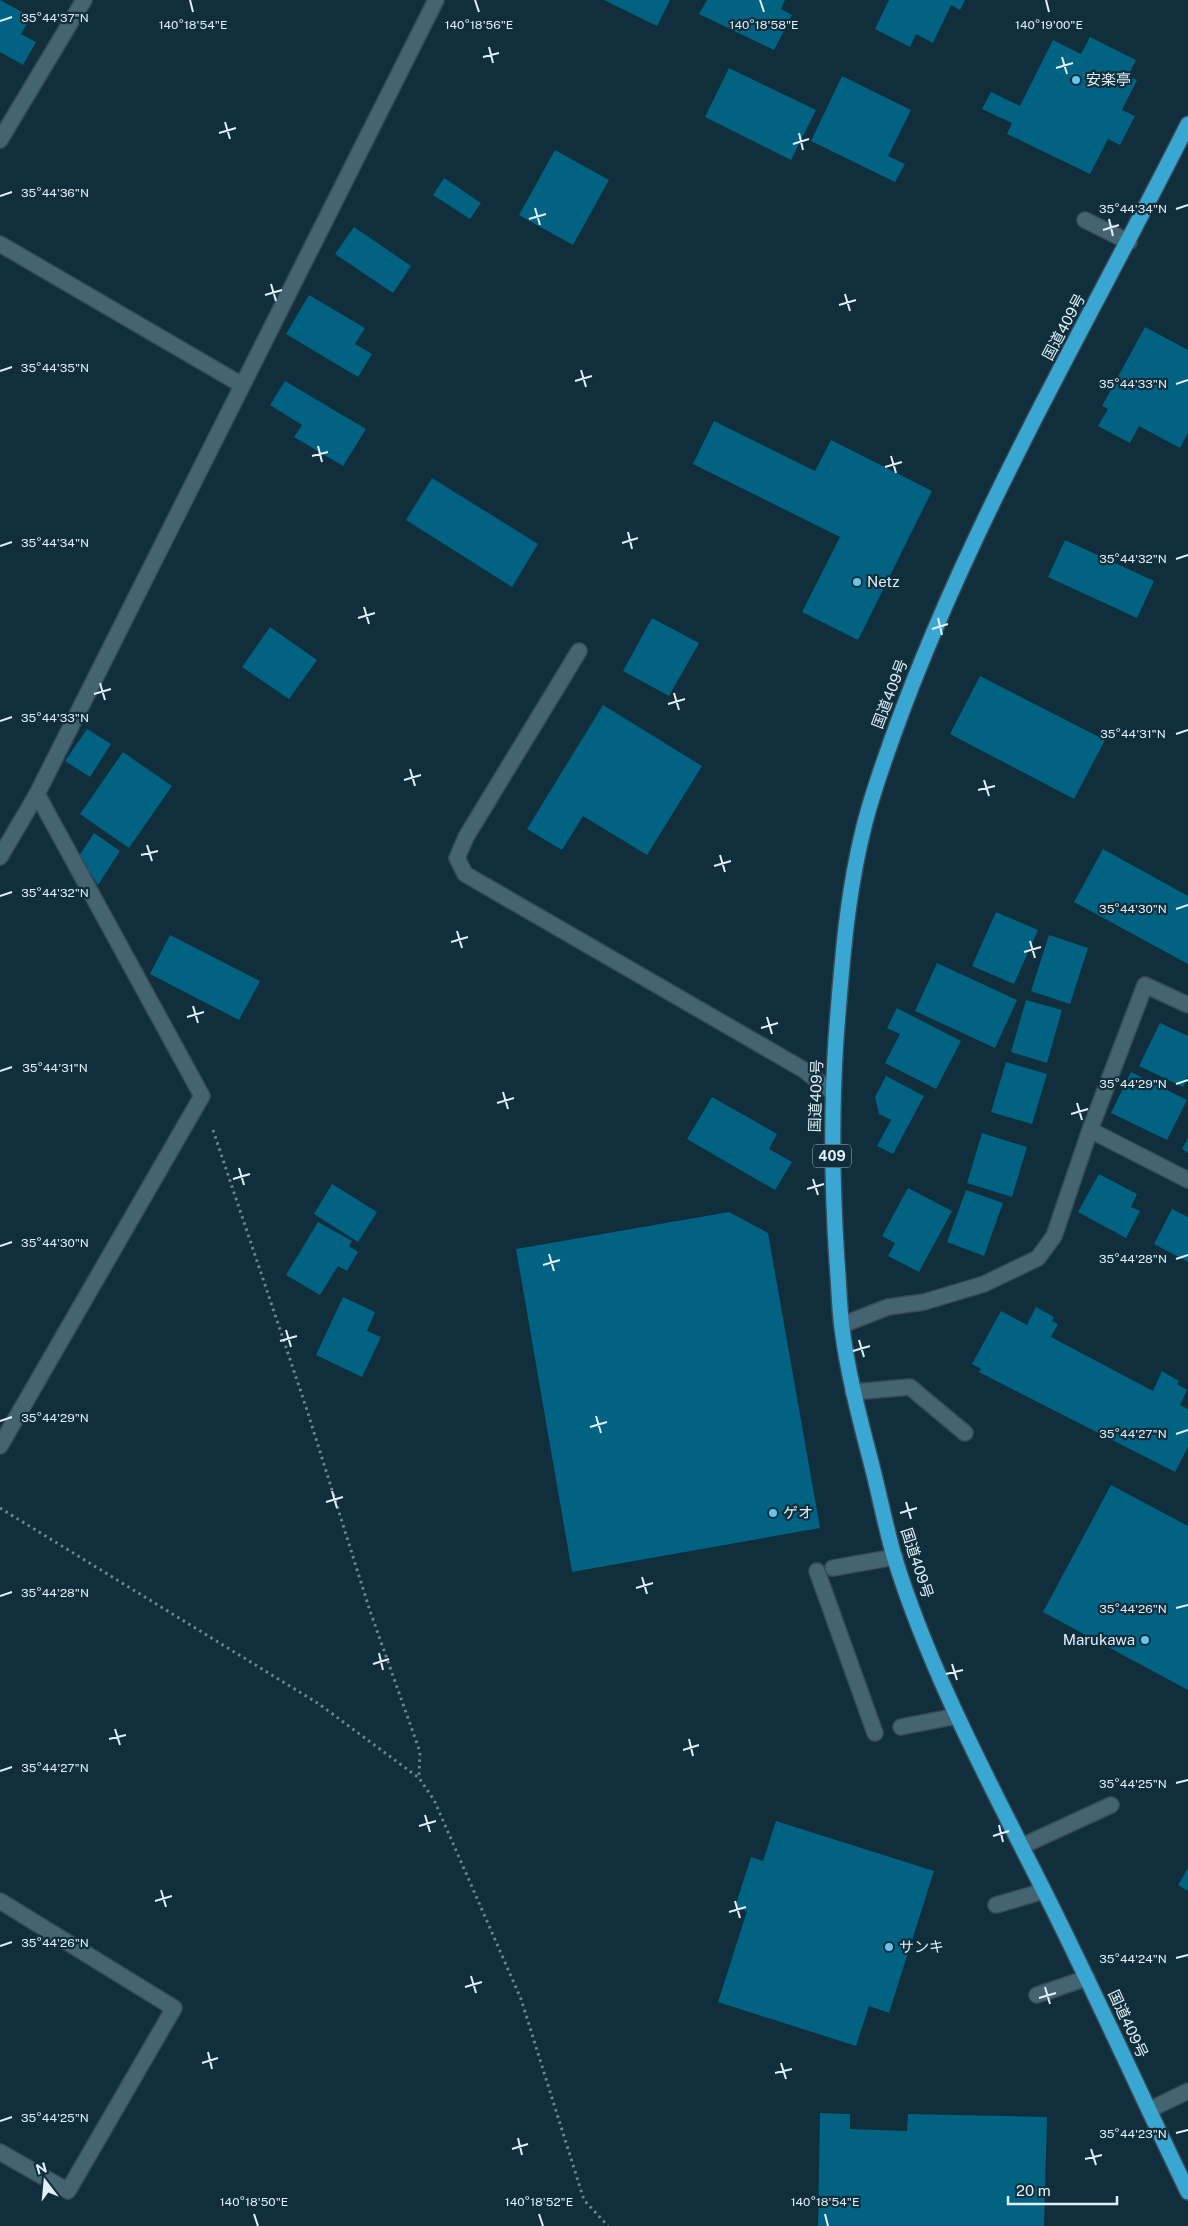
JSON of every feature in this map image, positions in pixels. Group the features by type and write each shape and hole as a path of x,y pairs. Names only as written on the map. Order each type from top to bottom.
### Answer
{"highway":[{"name":"国道409号","path":"1188,124 1129,242 997,492 938,621 896,727 870,805 852,887 840,979 832,1092 832,1186 842,1326 853,1392 894,1557 957,1716 1087,1978 1188,2192"}],"street":[{"path":"0,140 84,0"},
{"path":"0,857 36,794 436,0"},
{"path":"1085,220 1129,242"},
{"path":"0,244 242,385"},
{"path":"579,651 466,837 456,858 465,874 804,1070 832,1092"},
{"path":"0,1446 202,1096 36,794"},
{"path":"842,1326 888,1307 924,1302 984,1284 1038,1258 1054,1236 1090,1130 1146,984 1188,1005"},
{"path":"1090,1130 1188,1180"},
{"path":"853,1392 910,1387 965,1433"},
{"path":"833,1568 894,1557"},
{"path":"817,1571 875,1733"},
{"path":"901,1727 957,1716"},
{"path":"1022,1846 1111,1805"},
{"path":"996,1905 1044,1890"},
{"path":"0,1902 174,2008 68,2191 0,2152"},
{"path":"1037,1995 1087,1978"},
{"path":"1149,2110 1188,2091"}],"path":[{"path":"202,1096 309,1416 370,1611 420,1752 419,1778"},
{"path":"0,1508 319,1704 419,1778 434,1800 521,1999 584,2200 608,2226"}],"building":[{"path":"0,0 31,17 21,34 36,42 23,65 0,52"},
{"path":"604,0 670,0 657,26"},
{"path":"707,0 785,0 781,9 792,15 774,50 699,14"},
{"path":"889,0 965,0 960,10 951,5 933,43 916,34 910,47 875,29"},
{"path":"1090,37 1136,60 1128,76 1137,80 1122,110 1135,116 1120,145 1108,139 1090,174 1007,134 1012,123 982,109 991,92 1020,106 1053,40 1081,54"},
{"path":"729,68 816,110 791,160 705,117"},
{"path":"842,76 911,110 888,156 905,164 895,182 811,141"},
{"path":"555,150 609,180 573,245 519,215"},
{"path":"444,178 481,203 470,219 433,195"},
{"path":"354,227 411,266 393,293 335,254"},
{"path":"309,295 365,328 355,344 372,354 358,377 286,334"},
{"path":"1145,327 1188,350 1188,433 1180,448 1139,426 1130,443 1098,426 1108,409 1102,406"},
{"path":"285,381 366,429 343,466 294,437 302,425 270,405"},
{"path":"714,421 815,471 831,440 932,491 858,640 802,612 840,537 693,464"},
{"path":"432,478 538,544 512,587 406,520"},
{"path":"1065,540 1154,581 1137,618 1048,577"},
{"path":"652,618 699,643 669,696 623,671"},
{"path":"270,627 317,660 289,699 242,667"},
{"path":"980,676 1105,740 1074,799 950,734"},
{"path":"603,705 702,766 647,855 583,816 562,850 527,829"},
{"path":"87,729 111,744 90,777 65,761"},
{"path":"123,752 172,786 129,848 80,814"},
{"path":"94,833 120,851 98,885 79,856"},
{"path":"1103,849 1188,896 1188,964 1074,902"},
{"path":"996,912 1038,930 1014,984 972,966"},
{"path":"170,935 260,981 239,1020 150,974"},
{"path":"1049,935 1088,948 1070,1004 1031,991"},
{"path":"937,963 1017,1000 995,1048 915,1011"},
{"path":"1026,1000 1062,1010 1047,1063 1011,1052"},
{"path":"897,1008 961,1041 936,1089 885,1063 900,1034 887,1028"},
{"path":"1160,1023 1188,1036 1188,1076 1183,1087 1139,1066"},
{"path":"1006,1062 1047,1074 1032,1124 991,1112"},
{"path":"1131,1072 1187,1100 1167,1140 1111,1113"},
{"path":"886,1076 924,1096 893,1154 877,1146 891,1120 879,1114 875,1097"},
{"path":"712,1097 777,1134 769,1149 792,1162 775,1190 687,1139"},
{"path":"982,1133 1027,1147 1012,1197 967,1183"},
{"path":"1188,1138 1188,1153 1182,1149"},
{"path":"1099,1174 1137,1194 1131,1207 1140,1211 1126,1238 1078,1212"},
{"path":"332,1184 377,1212 358,1242 314,1214"},
{"path":"908,1188 952,1211 919,1272 888,1256 895,1243 882,1236"},
{"path":"966,1190 1003,1203 984,1256 947,1242"},
{"path":"1172,1209 1188,1217 1188,1262 1154,1244"},
{"path":"729,1212 768,1233 820,1528 572,1572 516,1249"},
{"path":"318,1222 352,1241 349,1246 358,1252 347,1271 338,1266 320,1295 286,1275"},
{"path":"343,1297 375,1312 367,1331 381,1337 362,1377 316,1355"},
{"path":"1036,1307 1054,1317 1052,1321 1058,1324 1051,1337 1153,1391 1162,1371 1179,1381 1177,1384 1187,1390 1180,1405 1188,1409 1188,1447 1175,1472 979,1372 981,1369 972,1364 1001,1311 1027,1325"},
{"path":"1111,1485 1188,1526 1188,1690 1043,1612"},
{"path":"776,1821 934,1871 889,2013 869,2006 856,2046 718,2002 747,1911 735,1907 751,1857 763,1861"},
{"path":"1188,1868 1188,1891 1178,1885"},
{"path":"820,2113 850,2114 850,2129 907,2131 908,2114 1047,2117 1044,2226 818,2226"}],"place":[{"name":"安楽亭","path":"1076,80"},
{"name":"Netz","path":"857,582"},
{"name":"ゲオ","path":"773,1513"},
{"name":"Marukawa","path":"1145,1640"},
{"name":"サンキ","path":"889,1947"}]}
